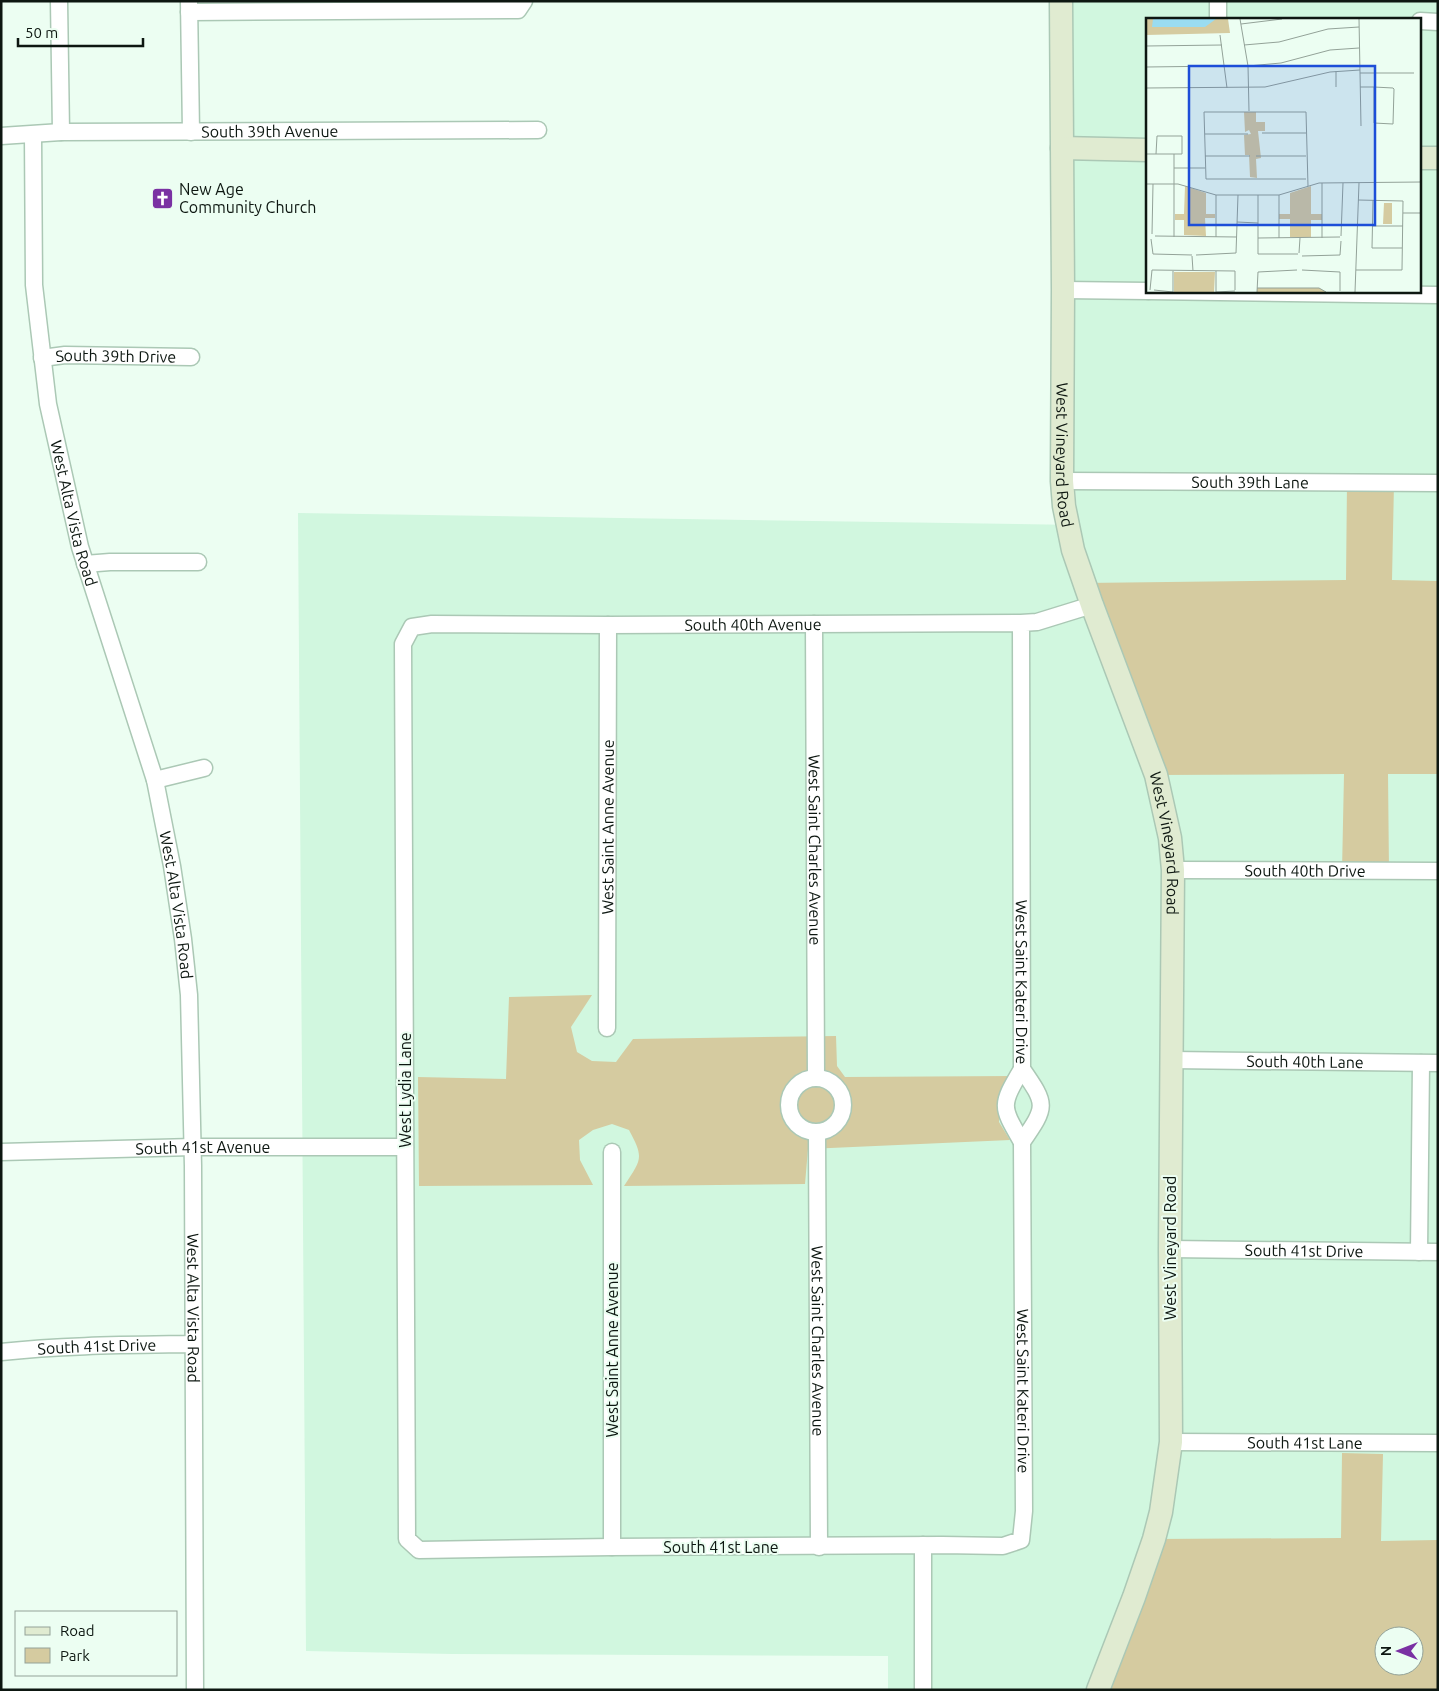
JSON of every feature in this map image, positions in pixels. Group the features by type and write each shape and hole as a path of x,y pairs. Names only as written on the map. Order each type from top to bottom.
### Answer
{"street":[{"path":"60,1 60,132"},
{"name":"West Vineyard Road","path":"1061,1 1062,480 1064,506 1073,550 1156,775 1170,838 1173,870 1170,1249 1172,1442 1161,1512 1154,1539 1098,1690"},
{"path":"1218,1 1218,18"},
{"path":"192,132 189,7 521,6"},
{"path":"1422,22 1438,22"},
{"name":"South 39th Avenue","path":"1,136 60,132 538,130"},
{"name":"West Alta Vista Road","path":"33,135 34,285 48,404 85,564 155,780 172,866 189,995 193,1148 195,1690"},
{"path":"1062,148 1146,150"},
{"path":"1422,158 1438,158"},
{"path":"1063,290 1146,291"},
{"path":"1220,292 1438,295"},
{"name":"South 39th Drive","path":"42,358 65,355 191,357"},
{"name":"South 39th Lane","path":"1062,480 1438,483"},
{"path":"85,564 110,562 198,562"},
{"name":"South 40th Avenue","path":"412,627 432,624 1021,623 1037,622 1092,605"},
{"name":"West Saint Kateri Drive","path":"1021,623 1022,1070 1039,1096 1041,1108 1037,1120 1022,1142 1024,1511 1021,1540"},
{"name":"West Saint Charles Avenue","path":"814,624 816,1078"},
{"name":"West Saint Anne Avenue","path":"607,1028 608,625"},
{"name":"West Lydia Lane","path":"412,627 403,644 407,1539 420,1550"},
{"path":"155,780 204,768"},
{"name":"South 40th Drive","path":"1173,870 1438,871"},
{"name":"South 40th Lane","path":"1171,1060 1438,1063"},
{"path":"1420,1252 1421,1063"},
{"path":"1022,1070 1008,1093 1005,1109 1022,1142"},
{"path":"816,1078 830,1081 840,1091 844,1105 840,1119 830,1129 817,1133 803,1130 792,1120 788,1106 792,1092 802,1082 816,1078"},
{"name":"West Saint Charles Avenue","path":"817,1133 819,1546"},
{"name":"South 41st Avenue","path":"1,1152 193,1148 405,1147"},
{"name":"West Saint Anne Avenue","path":"612,1152 612,1547"},
{"name":"South 41st Drive","path":"1170,1249 1438,1252"},
{"name":"South 41st Drive","path":"1,1352 34,1348 99,1345 193,1344"},
{"name":"South 41st Lane","path":"1172,1442 1438,1443"},
{"name":"South 41st Lane","path":"420,1550 612,1547 1002,1546 1021,1540"},
{"path":"923,1545 923,1690"}],"shaded area":[{"path":"1069,1 1438,1 1438,1690 888,1690 888,1656 452,1654 306,1651 298,513 1078,525 1073,460"}],"green space":[{"path":"1347,483 1394,483 1392,580 1438,581 1438,774 1388,774 1389,871 1342,871 1344,774 1156,775 1084,583 1346,580"},
{"path":"592,995 571,1027 577,1052 592,1061 616,1062 633,1039 836,1036 837,1066 845,1077 1012,1076 999,1101 999,1122 1010,1140 808,1149 805,1184 624,1186 637,1164 639,1153 629,1130 612,1124 593,1130 579,1140 580,1160 593,1185 419,1186 418,1077 506,1079 509,997"},
{"path":"1342,1453 1383,1454 1381,1541 1438,1540 1438,1690 1098,1690 1154,1539 1341,1538"}],"place":[{"name":"New Age Community Church","path":"163,198"}]}
